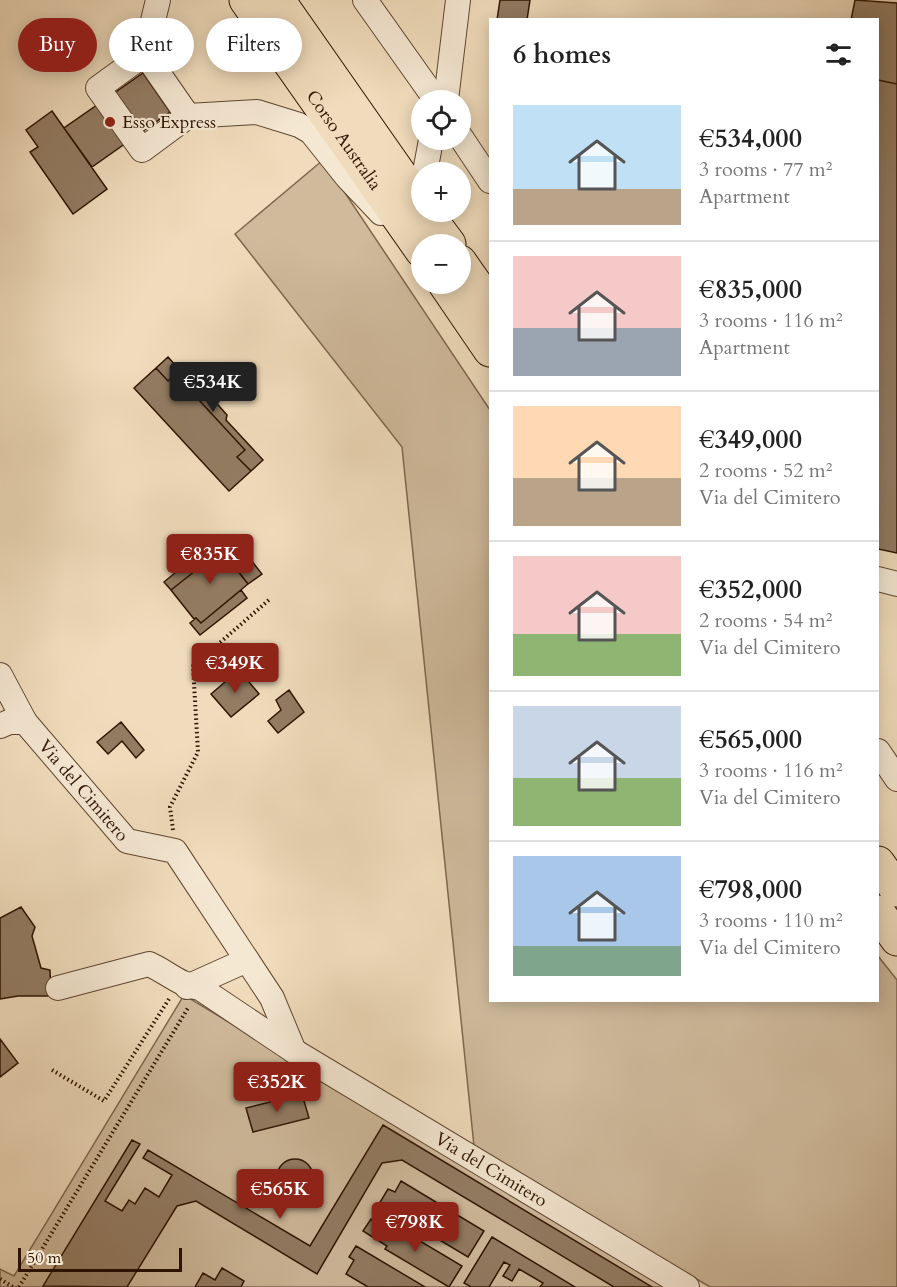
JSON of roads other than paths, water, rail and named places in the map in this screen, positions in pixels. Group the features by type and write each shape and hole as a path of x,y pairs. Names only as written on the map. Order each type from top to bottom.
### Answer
{"highway":[{"name":"Corso Australia","path":"246,0 411,235"},
{"name":"Corso Australia","path":"278,0 411,190"},
{"path":"471,292 489,347"},
{"path":"879,864 897,890"},
{"path":"879,913 897,939"}],"street":[{"path":"154,18 158,0"},
{"path":"365,0 429,90"},
{"path":"447,90 458,0"},
{"path":"120,72 98,88 142,150 188,116 257,112 299,125 311,132 347,177 411,244"},
{"path":"157,72 188,116"},
{"path":"469,150 489,180"},
{"path":"879,579 897,584"},
{"path":"0,675 25,722"},
{"name":"Via del Cimitero","path":"0,726 9,722 25,722 127,841 175,851 247,960"},
{"path":"879,752 897,779"},
{"path":"193,988 247,960 272,998 294,1051"},
{"name":"Via del Cimitero","path":"58,988 149,964 163,970 687,1287"}],"place":[{"name":"Esso Express","path":"110,122"}]}
